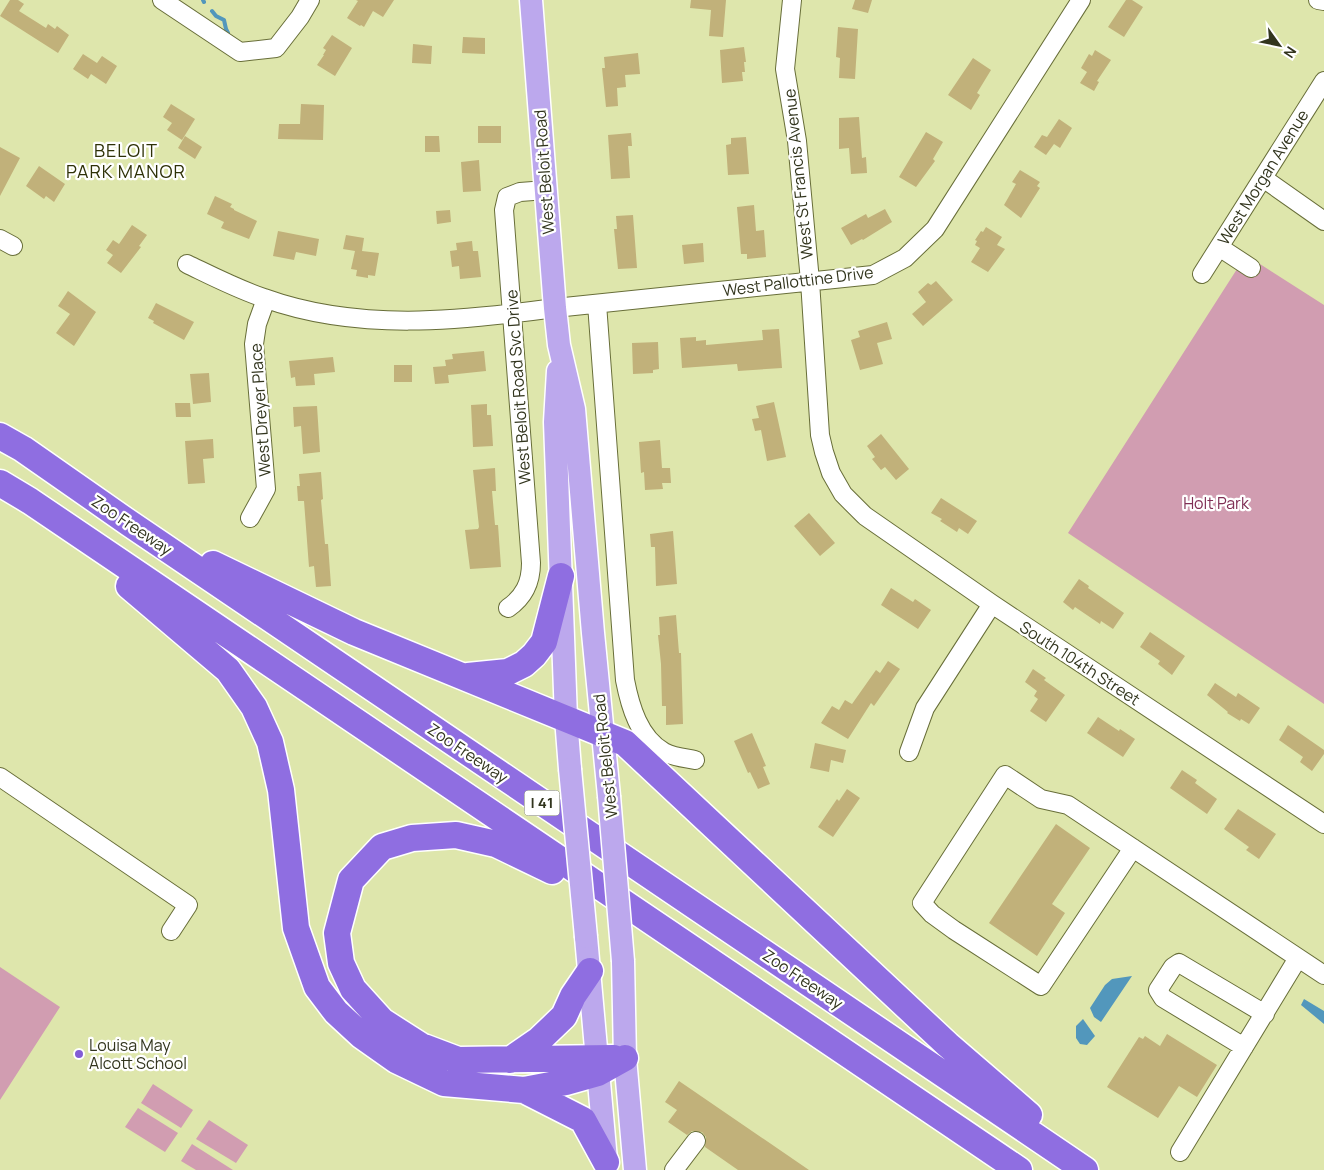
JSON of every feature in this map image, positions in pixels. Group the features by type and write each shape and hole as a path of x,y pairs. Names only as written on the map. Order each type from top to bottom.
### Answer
{"highway":[{"name":"Zoo Freeway","path":"0,436 23,449 129,523 1085,1170"},
{"name":"I 41","path":"0,482 1019,1170"},
{"path":"30,501 228,670 254,707 270,742 281,790 296,928 317,987 336,1012 362,1036 396,1060 444,1082 524,1090 566,1082 597,1066 625,1058"},
{"path":"129,523 354,632 625,743 948,1045 1092,1170"},
{"path":"461,677 508,672 524,664 534,655 544,642 561,576"},
{"path":"597,1066 510,1060 458,1060 421,1046 382,1021 353,989 341,963 337,933 350,880 382,846 412,838 456,835 496,844 642,916"},
{"path":"510,1060 539,1040 564,1016 573,996 590,971"},
{"path":"524,1090 583,1120 606,1166"}],"main road":[{"name":"West Beloit Road","path":"531,0 555,308 559,345 574,409 609,796 622,961 625,1058 635,1170"},
{"name":"West Beloit Road","path":"559,345 555,422 566,718 606,1166"}],"street":[{"path":"162,0 240,52 276,48 300,17 310,0"},
{"name":"West St Francis Avenue","path":"792,0 786,69 797,141 810,281 821,442 831,472 843,494"},
{"name":"West Pallottine Drive","path":"187,264 232,286 266,299 315,312 372,321 414,321 512,314 873,275 906,258 936,229 1081,0"},
{"path":"1318,0 1324,0"},
{"name":"West Morgan Avenue","path":"1202,274 1324,81"},
{"path":"1263,178 1324,221"},
{"name":"West Beloit Road Svc Drive","path":"508,608 517,602 526,590 531,577 531,563 504,210 508,197 520,192 546,190"},
{"path":"1219,247 1251,268"},
{"name":"West Dreyer Place","path":"250,518 266,488 254,344 257,324 266,299"},
{"path":"598,304 625,680 629,701 643,730 657,746 674,755 695,760"},
{"name":"South 104th Street","path":"843,494 864,516 992,604 1324,824"},
{"path":"909,752 925,708 992,604"},
{"path":"1133,848 1041,986 954,930 932,914 922,903 1005,775 1041,799 1068,805 1133,848 1293,955 1324,975"},
{"path":"0,777 188,905 171,931"},
{"path":"1180,1152 1265,1014 1293,955"},
{"path":"1244,1047 1163,998 1158,990 1173,967 1179,963 1265,1014"},
{"path":"674,1170 696,1141"}],"green space":[{"name":"Holt Park","path":"1246,255 1324,305 1324,704 1068,533"},
{"path":"0,967 60,1007 0,1100"},
{"path":"153,1084 193,1110 181,1128 141,1103"},
{"path":"138,1108 178,1133 165,1152 125,1127"},
{"path":"209,1120 248,1145 236,1163 196,1139"},
{"path":"192,1144 233,1170 196,1170 181,1161"}],"water":[{"path":"1132,976 1101,1022 1094,1017 1090,1008 1105,985 1112,979"},
{"path":"1304,999 1324,1011 1324,1024 1301,1005"},
{"path":"1083,1019 1095,1036 1087,1045 1080,1044 1076,1038 1076,1026"}],"building":[{"path":"10,0 18,0 24,4 19,11 46,28 48,24 55,29 57,26 69,35 58,53 0,16"},
{"path":"356,0 394,0 383,17 373,11 364,27 347,18 358,1"},
{"path":"691,0 726,0 723,37 709,36 711,10 690,8"},
{"path":"855,0 872,0 868,13 852,9"},
{"path":"1126,0 1132,0 1143,7 1124,37 1108,27"},
{"path":"838,27 858,29 855,79 839,78 840,58 836,57"},
{"path":"332,35 352,48 335,76 317,65 326,50 323,48"},
{"path":"463,37 485,38 485,54 462,53"},
{"path":"413,44 432,46 431,64 412,63"},
{"path":"744,47 746,62 744,62 745,72 742,72 743,81 722,83 720,50"},
{"path":"1095,50 1111,60 1097,81 1099,82 1094,91 1080,83 1087,72 1081,68 1089,54 1092,56"},
{"path":"638,53 640,74 625,75 626,87 617,88 618,106 606,107 602,68 605,68 604,57"},
{"path":"83,54 97,63 102,56 117,66 106,84 91,74 88,79 73,69"},
{"path":"973,58 991,70 977,93 980,95 971,110 948,95"},
{"path":"171,104 195,119 182,140 167,130 172,123 163,117"},
{"path":"301,104 324,105 323,140 278,139 279,124 300,124"},
{"path":"859,117 862,158 866,157 867,173 851,174 849,148 839,149 839,118"},
{"path":"1059,119 1072,128 1060,148 1054,144 1046,155 1034,147 1042,135 1047,137"},
{"path":"478,126 501,126 501,143 478,143"},
{"path":"926,132 943,142 933,159 935,161 916,187 899,177"},
{"path":"631,133 632,146 628,146 630,178 611,179 608,135"},
{"path":"185,136 202,147 195,159 178,148"},
{"path":"425,136 439,136 440,152 425,152"},
{"path":"746,137 749,174 728,175 726,145 731,144 731,138"},
{"path":"0,147 20,158 0,196"},
{"path":"479,160 481,191 463,192 461,162"},
{"path":"39,166 65,184 54,202 46,196 44,199 26,186"},
{"path":"1020,170 1040,182 1037,186 1040,188 1021,218 1004,205 1016,184 1012,182"},
{"path":"215,196 232,204 230,207 234,210 257,221 249,239 221,228 224,222 207,214"},
{"path":"754,205 756,231 764,230 766,257 747,259 747,254 741,254 737,207"},
{"path":"885,209 892,222 863,240 851,245 841,228 866,214 868,218"},
{"path":"450,210 451,222 437,224 436,211"},
{"path":"633,215 637,268 618,269 614,229 617,229 616,216"},
{"path":"132,225 147,235 139,246 141,247 121,273 107,263 113,255 106,250 113,240 119,244"},
{"path":"986,227 1002,237 997,245 1005,249 988,272 971,262 980,248 975,245 977,241 975,240"},
{"path":"278,231 319,239 316,256 296,252 294,260 273,256"},
{"path":"346,235 364,238 362,251 379,253 375,276 368,275 368,278 356,276 357,270 351,269 355,251 343,249"},
{"path":"472,241 473,251 478,251 481,277 460,279 459,266 452,267 450,251 457,250 456,243"},
{"path":"703,243 704,262 684,264 682,245"},
{"path":"936,281 953,300 923,326 912,314 926,302 918,292 928,283 931,285"},
{"path":"68,291 96,312 74,346 56,333 70,314 58,306"},
{"path":"156,303 194,322 184,340 153,323 154,321 148,318"},
{"path":"887,322 892,339 877,343 883,364 860,370 851,340 860,337 858,331"},
{"path":"779,329 782,368 738,371 737,364 682,368 680,338 696,337 696,341 706,340 706,345 763,340 762,330"},
{"path":"658,342 659,369 653,370 653,373 633,374 632,343"},
{"path":"484,351 486,371 448,375 449,383 435,384 433,367 446,366 445,360 453,359 452,354"},
{"path":"333,357 335,372 314,374 315,385 296,386 295,377 291,378 289,361"},
{"path":"394,365 412,365 412,382 394,382"},
{"path":"209,373 211,402 193,404 190,374"},
{"path":"774,402 786,457 767,461 761,430 755,431 752,419 759,418 756,406"},
{"path":"175,403 190,403 191,417 176,417"},
{"path":"487,404 487,415 491,415 493,446 473,447 471,405"},
{"path":"317,406 320,452 303,454 301,426 294,427 293,407"},
{"path":"881,434 909,469 896,480 885,467 881,470 872,459 875,457 867,446"},
{"path":"213,439 214,458 203,459 205,483 188,484 185,441"},
{"path":"660,440 662,468 670,468 671,483 662,483 663,489 645,490 644,472 641,473 639,442"},
{"path":"495,468 496,491 492,491 495,525 498,525 501,567 470,569 465,530 478,529 479,527 473,470"},
{"path":"321,472 323,499 321,500 325,544 328,544 331,586 316,587 314,566 309,567 304,501 298,501 297,486 300,486 299,474"},
{"path":"941,498 977,521 968,534 959,528 957,532 940,521 942,519 931,513"},
{"path":"809,513 835,543 820,556 794,526"},
{"path":"673,531 677,584 656,586 655,547 651,547 650,534"},
{"path":"1079,579 1089,586 1088,588 1124,613 1113,629 1101,621 1100,624 1075,607 1073,610 1063,602"},
{"path":"891,588 913,602 915,599 931,610 918,629 881,605"},
{"path":"676,615 679,653 681,653 683,724 666,725 666,706 662,706 658,635 660,635 659,617"},
{"path":"1150,632 1185,656 1172,675 1158,664 1160,661 1140,647"},
{"path":"888,661 900,669 874,706 871,703 848,739 821,723 832,706 839,710 845,700 852,704 876,670 880,673"},
{"path":"1033,669 1046,678 1044,680 1065,695 1046,722 1030,711 1038,699 1034,696 1037,691 1025,682"},
{"path":"1215,683 1236,697 1238,693 1260,708 1249,724 1227,713 1207,695"},
{"path":"1098,717 1135,739 1123,757 1087,733"},
{"path":"1288,725 1324,750 1324,754 1312,771 1300,762 1303,757 1279,740"},
{"path":"752,733 766,766 763,767 770,784 758,789 750,772 748,773 734,741"},
{"path":"815,743 846,750 843,763 831,760 829,772 810,768"},
{"path":"1182,770 1197,780 1195,783 1217,799 1207,814 1170,788"},
{"path":"847,789 860,798 833,837 818,827 837,799 839,801"},
{"path":"1238,809 1276,834 1259,859 1246,850 1249,847 1224,829"},
{"path":"1056,824 1090,848 1052,904 1065,913 1037,956 989,923"},
{"path":"1167,1034 1217,1065 1197,1097 1179,1086 1158,1118 1107,1087 1139,1037 1143,1039 1145,1036 1160,1046"},
{"path":"679,1081 809,1170 738,1170 705,1147 706,1137 702,1132 692,1131 687,1135 668,1122 677,1110 665,1102"}],"waterway":[{"path":"212,11 216,16 224,20 228,33"}],"place":[{"name":"Louisa May Alcott School","path":"79,1054"}],"district":[{"name":"BELOIT PARK MANOR","path":"126,161"}]}
